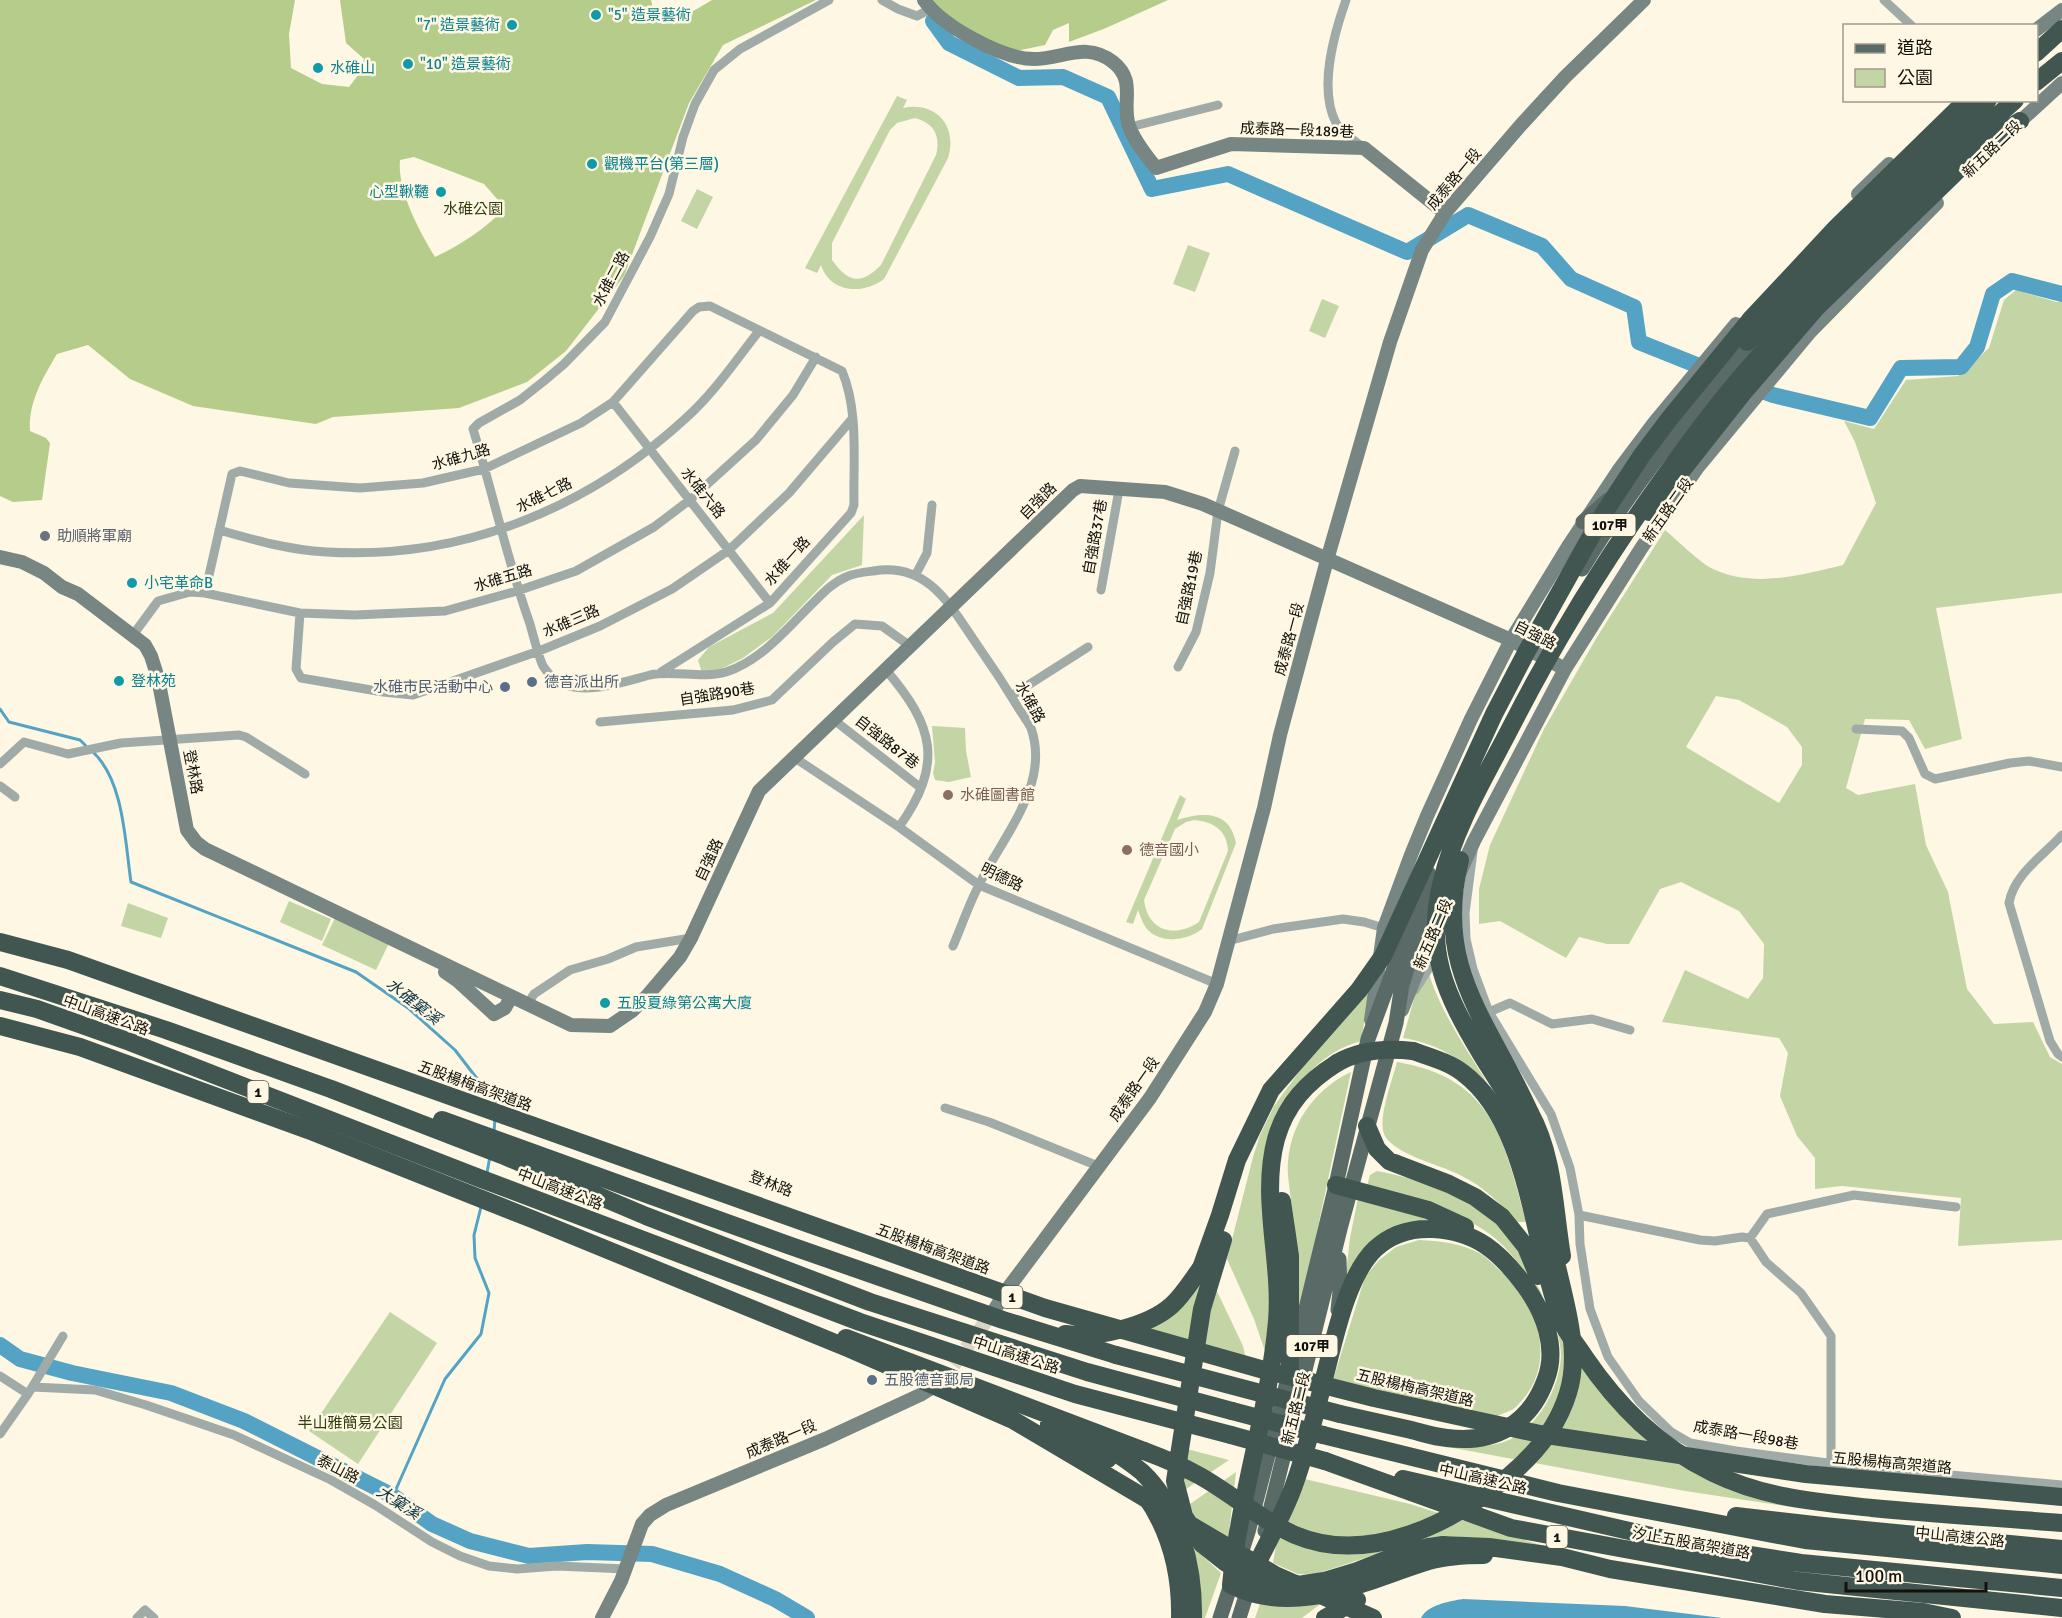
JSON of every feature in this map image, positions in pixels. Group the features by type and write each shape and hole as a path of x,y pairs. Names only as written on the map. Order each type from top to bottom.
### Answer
{"highway":[{"path":"2038,80 2056,51 2062,29"},
{"path":"999,1315 1036,1329 1072,1335 1098,1333 1148,1321 1172,1305 1201,1268 1237,1161 1271,1090 1365,982 1383,956 1494,714 1604,513 1642,455 1752,319 1836,228 1965,102"},
{"path":"1560,593 1610,517 1678,422 1723,368 1794,292 1994,102"},
{"path":"495,1189 807,1323 1144,1451 1200,1476 1294,1534 1327,1545 1362,1545 1402,1536 1442,1520 1469,1506 1495,1488 1531,1458 1559,1415 1569,1391 1572,1363 1571,1339 1531,1155 1510,1102 1459,1015 1438,963 1435,936 1441,882 1467,813 1547,658 1602,566 1664,477 1739,379 1806,304 1901,207 2012,102"},
{"path":"1580,602 1630,534 1768,362 1817,307 1987,142 2020,121"},
{"path":"1487,775 1468,830 1454,882 1452,926 1458,963 1476,1012 1514,1077 1535,1122 1547,1159 1563,1263 1582,1333 1591,1353 1640,1424"},
{"path":"1401,918 1387,959 1362,994 1284,1082 1254,1139 1202,1309 1175,1481 1184,1516 1202,1545 1226,1563 1258,1579 1292,1586 1324,1581 1390,1558 1443,1545 1489,1547 1562,1557 1610,1569"},
{"name":"五股楊梅高架道路","path":"0,942 68,960 1045,1308 1286,1376 1529,1432 1683,1457 1836,1470 2062,1497"},
{"name":"中山高速公路","path":"0,976 166,1030 495,1146 646,1216 870,1302 1087,1372 1323,1435 1558,1493 1805,1540 2062,1565"},
{"name":"中山高速公路","path":"0,1001 37,1009 130,1042 495,1189 860,1322 1075,1394 1325,1461 1699,1547 1802,1563 2062,1588"},
{"path":"0,1010 127,1052 357,1140 477,1182"},
{"name":"1","path":"0,1026 80,1047 308,1130 860,1353 1013,1420 1275,1575 1373,1618"},
{"path":"1563,1323 1543,1257 1521,1169 1507,1132 1488,1097 1463,1073 1445,1062 1413,1051 1390,1048 1350,1056 1309,1082 1283,1119 1272,1158 1270,1189 1277,1318 1270,1373 1239,1528 1231,1585 1247,1595 1276,1602 1310,1600 1362,1586 1431,1561 1484,1555 1513,1555 1825,1604 1923,1612 1952,1618"},
{"path":"1290,1369 1290,1256 1278,1176 1281,1152 1301,1092"},
{"path":"1367,1126 1377,1149 1389,1161 1458,1188 1502,1217 1526,1247 1539,1278 1563,1323 1610,1392 1660,1442 1716,1474 1743,1486 1783,1497 1918,1512 2062,1523"},
{"path":"495,1146 1116,1355 1340,1414 1447,1438 1479,1439 1503,1431 1529,1413 1539,1398 1552,1357 1549,1336 1535,1299 1515,1272 1488,1245 1464,1226 1428,1210 1343,1188"},
{"path":"1256,1566 1293,1489 1336,1334 1356,1274 1374,1250 1393,1236 1416,1228 1455,1231 1488,1245"},
{"path":"981,1390 1041,1419 1087,1446 1115,1464 1137,1484 1154,1508 1168,1539 1177,1570 1180,1618"},
{"path":"981,1390 1092,1439 1120,1455 1143,1474 1164,1500 1176,1526 1194,1593 1193,1618"},
{"name":"汐止五股高架道路","path":"1325,1461 1511,1528 1798,1581 2062,1608"},
{"name":"汐止五股高架道路","path":"1558,1493 1823,1527 2062,1549"},
{"path":"1918,1512 1986,1524 2062,1531"},
{"path":"1325,1618 1390,1582 1453,1561 1484,1555"},
{"path":"1923,1612 2005,1612 2056,1618"}],"main road":[{"name":"成泰路一段","path":"999,1315 1006,1291 1150,1098 1205,1012 1217,984 1327,560 1399,315 1422,250 1445,213 1565,77 1644,0"},
{"name":"成泰路一段189巷","path":"927,5 967,36 1015,57 1035,59 1068,52 1087,51 1115,63 1125,77 1128,89 1126,113 1130,127 1143,152 1156,168 1231,144 1364,148 1445,213"},
{"path":"2038,29 2062,10"},
{"path":"2038,60 2056,51"},
{"path":"2038,75 2056,51"},
{"name":"新五路二段","path":"1396,1023 1426,946 1474,841 1565,669 1642,547 1698,467 1810,332 2020,121 2062,83"},
{"name":"新五路二段","path":"1239,1618 1256,1566 1338,1239 1343,1188 1384,928 1426,816 1471,719 1511,640 1583,522 1654,423 1725,336 1794,260 1954,102"},
{"name":"新五路二段","path":"1220,1618 1248,1532 1290,1369 1343,1188 1367,1126 1396,1023 1402,985 1417,935 1444,864 1538,654 1602,538 1710,391 1796,294 1994,102"},
{"name":"新五路二段","path":"1368,1039 1434,860 1495,723 1598,563 1673,457 1737,376 1841,262 1994,102"},
{"path":"1583,522 1665,451"},
{"name":"自強路","path":"511,997 571,1025 610,1026 632,1011 680,957 691,938 759,790 1073,490 1080,486 1165,492 1203,504 1511,640 1565,669"},
{"name":"登林路","path":"0,557 22,562 44,573 62,587 78,594 145,645 151,656 187,830 196,842 205,849 406,946 511,997 505,1008 494,1014 458,981 406,946"},
{"path":"1336,1334 1340,1291 1338,1239"},
{"name":"成泰路一段","path":"626,1569 638,1530 650,1515 666,1505 825,1439 920,1395 941,1382"},
{"path":"602,1618 626,1569"}],"street":[{"name":"水碓二路","path":"539,651 518,591 473,429 479,423 520,400 544,381 605,322 650,237 669,194 683,137 695,104 714,70 740,49 829,0"},
{"path":"882,0 917,16 927,5"},
{"name":"成泰路一段189巷","path":"1346,0 1334,35 1329,75 1329,103 1337,125 1364,148"},
{"path":"1884,0 1910,24"},
{"path":"1994,102 2020,121"},
{"path":"1130,127 1218,105"},
{"name":"水碓九路","path":"205,593 232,474 240,471 289,483 360,488 423,483 484,469 581,423 613,402 699,307 710,306 759,331"},
{"path":"759,331 816,357"},
{"name":"水碓七路","path":"219,530 267,544 324,552 370,553 420,548 502,530 530,520 598,486 649,450 688,417 721,380 759,331"},
{"name":"水碓一路","path":"660,673 728,632 770,603 851,513 854,505 852,419 846,382 842,371 816,357"},
{"name":"水碓五路","path":"133,635 158,601 190,592 205,593 300,613 355,615 445,611 518,591 576,570 654,527 691,499 756,440 793,395 816,357"},
{"name":"水碓六路","path":"613,402 770,603"},
{"name":"水碓三路","path":"300,613 296,669 301,678 383,692 413,695 539,651 600,626 672,589 729,550 789,493 852,419"},
{"name":"自強路19巷","path":"1178,667 1196,632 1210,573 1218,511 1235,451"},
{"name":"自強路37巷","path":"1101,590 1119,490"},
{"path":"932,505 927,553 916,574 928,583 951,608"},
{"name":"水碓一路","path":"539,651 542,663 551,676 559,682 572,686 595,688 660,673 692,675 725,672 744,663 773,643 832,585 848,576 886,568 916,574"},
{"name":"水碓路","path":"951,608 1030,728 1036,763 1026,801 979,885 953,946"},
{"name":"自強路90巷","path":"600,722 733,710 772,700 855,624 882,626 910,646"},
{"path":"1011,696 1088,647"},
{"path":"886,670 912,704 927,737 928,754 921,788 913,807 899,827"},
{"name":"自強路87巷","path":"834,720 921,788"},
{"path":"1856,729 1902,731 1909,738 1925,774 1935,779 2029,761 2062,767"},
{"path":"0,764 24,742 68,754 121,743 239,735 246,737 305,774"},
{"name":"明德路","path":"795,758 899,827 979,885 1217,984"},
{"path":"0,786 15,797"},
{"path":"2062,836 2018,880 2011,892 2009,903 2050,1041 2062,1057"},
{"name":"成泰路一段98巷","path":"1474,841 1465,913 1466,939 1473,969 1489,1012 1551,1114 1570,1168 1579,1215 1587,1292 1597,1332 1608,1357 1623,1381 1654,1417 1671,1432 1690,1443 1836,1470 2062,1485"},
{"path":"1228,941 1273,929 1343,920 1364,922 1384,928"},
{"path":"527,1005 534,994 570,970 608,959 636,947 691,938"},
{"path":"1405,1003 1419,985 1427,969 1437,960 1464,963 1473,969"},
{"path":"1489,1012 1510,1003 1552,1024 1592,1019 1630,1030"},
{"path":"945,1108 989,1122 1098,1166"},
{"name":"登林路","path":"521,1118 682,1174 734,1188 1006,1291"},
{"path":"1750,1238 1767,1214 1854,1195 1956,1207"},
{"path":"1579,1215 1700,1240 1750,1238 1766,1262 1801,1293 1832,1336 1836,1470"},
{"path":"0,1434 31,1391 63,1336"},
{"name":"泰山路","path":"0,1376 31,1391 95,1390 234,1435 331,1480 451,1551 489,1566 517,1569 557,1566 626,1569"},
{"path":"137,1618 145,1610 154,1618"}],"green space":[{"name":"水碓公園","path":"0,0 295,0 289,34 291,68 322,84 349,87 359,74 364,59 346,43 340,0 651,0 654,12 673,23 712,0 816,0 723,45 689,103 624,276 566,351 527,382 459,408 333,417 316,424 193,406 130,379 88,345 57,354 42,381 31,410 30,431 46,438 50,443 42,500 13,502 0,496","holes":["414,157 484,184 505,208 472,236 435,257 406,198 402,185 400,160"]},
{"path":"923,0 1168,0 1069,42 1069,23 1053,30 1045,45 1006,53"},
{"path":"897,96 907,100 903,108 925,108 942,118 950,136 948,158 884,279 867,288 848,288 832,281 825,274 821,265 817,273 805,268","holes":["915,118 922,120 937,136 936,155 881,265 867,276 855,279 849,277 832,260 832,243 890,130 897,123"]},
{"path":"697,189 713,197 697,229 681,221"},
{"path":"1188,245 1210,253 1195,292 1173,284"},
{"path":"2016,290 2062,302 2062,593 1936,608 1962,739 1925,749 1909,720 1865,719 1846,788 1858,795 1915,784 1926,845 1948,892 1967,989 1994,1024 2033,1022 2050,1057 2062,1064 2062,1240 1958,1246 1961,1198 1842,1186 1815,1189 1815,1158 1797,1136 1780,1096 1788,1053 1779,1038 1662,1022 1685,970 1748,999 1763,978 1764,944 1739,911 1681,882 1660,889 1629,944 1607,944 1579,937 1566,958 1500,921 1479,924 1479,889 1490,845 1544,729 1597,637 1665,530 1706,565 1743,578 1794,576 1843,565 1876,503 1855,442 1844,421 1874,429 1906,380 1958,376 1989,348 2004,300","holes":["1716,696 1739,700 1787,727 1802,747 1802,765 1779,803 1686,747"]},
{"path":"1322,299 1339,306 1325,338 1309,331"},
{"path":"864,515 862,565 832,575 773,636 743,658 721,669 702,673 698,660 709,647 773,613"},
{"path":"932,726 965,728 966,751 971,777 949,782 935,780"},
{"path":"1180,795 1186,799 1177,820 1205,815 1214,816 1228,824 1236,843 1202,929 1190,936 1168,939 1161,938 1147,929 1138,910 1133,924 1126,922","holes":["1194,820 1218,828 1225,838 1228,851 1199,922 1190,927 1172,931 1164,929 1151,919 1144,900 1175,829"]},
{"path":"289,901 331,919 322,941 280,922"},
{"path":"128,903 168,918 161,938 121,926"},
{"path":"335,918 389,943 376,970 322,945"},
{"path":"1425,960 1443,1008 1486,1081 1448,1053 1415,1040 1403,1038"},
{"path":"1370,988 1361,1041 1334,1052 1314,1068 1280,1113 1267,1357 1254,1319 1227,1259 1253,1157 1260,1135 1274,1106 1302,1068"},
{"path":"1397,1062 1429,1070 1455,1082 1474,1098 1489,1117 1501,1140 1526,1222 1517,1222 1491,1195 1468,1179 1404,1152 1386,1138 1383,1130 1383,1114"},
{"path":"1351,1072 1299,1315 1296,1246 1288,1176 1291,1143 1303,1114 1313,1101 1337,1080"},
{"path":"1377,1171 1438,1188 1467,1202 1493,1220 1516,1247 1544,1298 1499,1241 1477,1226 1447,1211 1367,1186 1370,1175"},
{"path":"1358,1198 1437,1220 1386,1231 1343,1299 1350,1238"},
{"path":"1419,1240 1458,1245 1481,1254 1512,1283 1524,1299 1539,1334 1540,1353 1538,1371 1530,1389 1513,1409 1497,1416 1333,1380 1365,1277 1379,1260 1396,1247"},
{"path":"1206,1268 1243,1346 1246,1359 1145,1332 1182,1306"},
{"name":"半山雅簡易公園","path":"390,1312 437,1343 358,1464 309,1431"},
{"path":"1556,1323 1676,1461 1727,1489 1798,1508 1685,1491 1443,1446 1478,1446 1503,1442 1511,1439 1531,1424 1546,1403 1560,1367 1561,1355"},
{"path":"1187,1449 1229,1460 1186,1489 1184,1477"},
{"path":"1236,1472 1228,1540 1194,1518 1190,1504"},
{"path":"1288,1475 1410,1504 1550,1548 1501,1540 1449,1536 1428,1538 1312,1575 1298,1574 1273,1563"},
{"path":"1193,1547 1221,1573 1205,1618 1199,1618"},
{"path":"1323,1602 1302,1618 1255,1618 1260,1604"}],"water":[{"path":"1463,1599 1625,1606 1722,1618 1421,1618 1433,1607"}],"waterway":[{"path":"933,21 949,43 1019,78 1063,77 1108,97 1152,189 1228,174 1407,252 1468,215 1542,246 1571,279 1634,307 1639,342 1714,372"},
{"path":"1749,386 1773,395 1870,418 1901,368 1961,367 1977,347 1993,294 2012,281 2062,294"},
{"name":"水確窠溪","path":"0,709 9,722 80,740 88,748"},
{"name":"水確窠溪","path":"93,752 103,764 117,795 125,831 131,882 356,972 408,1008 455,1050 495,1105"},
{"name":"水確窠溪","path":"494,1132 495,1118"},
{"name":"水確窠溪","path":"487,1173 490,1156"},
{"name":"水確窠溪","path":"393,1496 445,1379 481,1334 489,1293 475,1258 474,1235 481,1207"},
{"name":"大窠溪","path":"0,1345 20,1359 72,1373 171,1393 244,1421 393,1496 432,1524 470,1541 529,1556 587,1552 652,1554 720,1574 775,1599 807,1618"}],"tunnel":[{"path":"941,1382 995,1309"}],"place":[{"name":"\"5\" 造景藝術","path":"596,15"},
{"name":"\"7\" 造景藝術","path":"512,25"},
{"name":"\"10\" 造景藝術","path":"408,64"},
{"name":"水碓山","path":"318,68"},
{"name":"觀機平台(第三層)","path":"592,164"},
{"name":"心型鞦韆","path":"441,192"},
{"name":"助順將軍廟","path":"45,536"},
{"name":"小宅革命B","path":"132,583"},
{"name":"登林苑","path":"119,681"},
{"name":"德音派出所","path":"532,682"},
{"name":"水碓市民活動中心","path":"505,687"},
{"name":"水碓圖書館","path":"948,795"},
{"name":"德音國小","path":"1127,850"},
{"name":"五股夏綠第公寓大廈","path":"605,1003"},
{"name":"五股德音郵局","path":"872,1380"}]}
